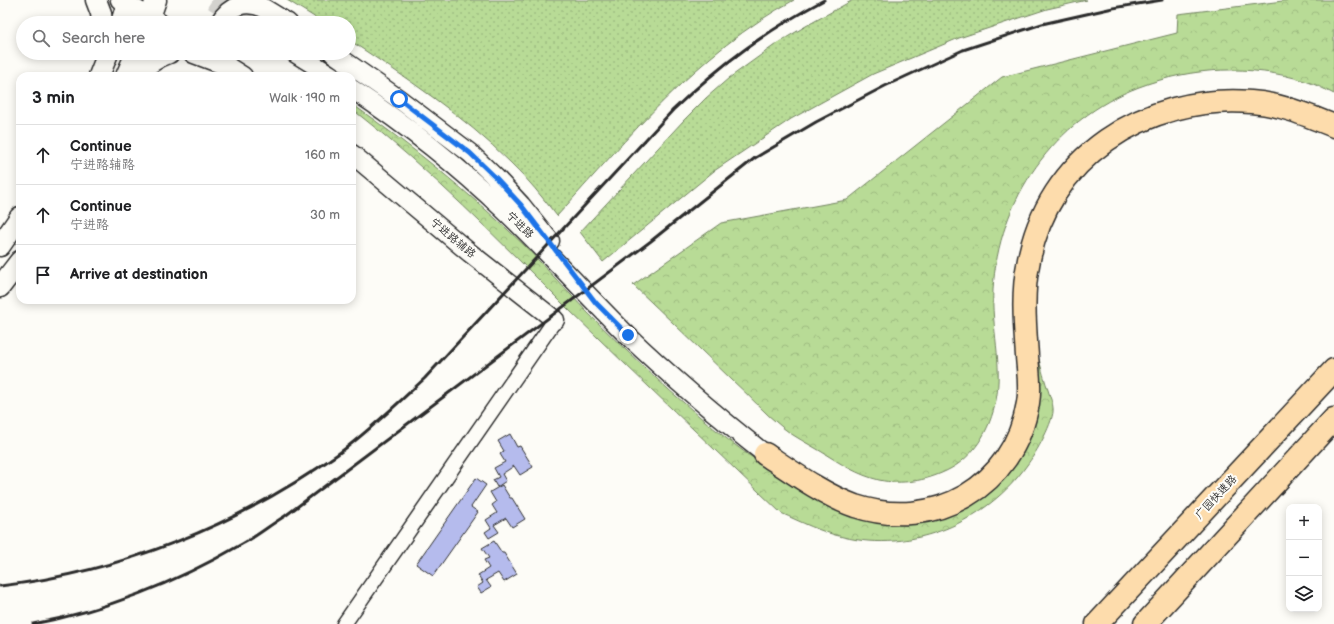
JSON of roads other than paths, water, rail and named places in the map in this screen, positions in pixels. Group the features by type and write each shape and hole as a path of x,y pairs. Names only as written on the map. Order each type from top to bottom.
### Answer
{"highway":[{"path":"765,454 832,495 853,505 876,512 899,514 922,512 945,506 966,496 985,483 1001,466 1014,446 1023,425 1028,402 1030,379 1027,356 1025,293 1028,265 1034,237 1045,211 1059,187 1077,165 1098,146 1121,130 1163,112 1185,106 1230,101 1253,102 1297,112 1334,126"},
{"name":"广园快速路","path":"1097,624 1334,370"},
{"path":"1145,624 1334,419"}],"main road":[{"path":"96,0 101,16"},
{"path":"122,16 125,1"},
{"path":"99,72 100,60"},
{"path":"100,72 105,60"},
{"path":"128,72 133,60"},
{"path":"140,72 153,60"},
{"path":"0,246 16,223"},
{"path":"0,287 16,266"}],"street":[{"path":"125,1 154,16"},
{"path":"225,16 236,6 246,4 258,4 277,16"},
{"path":"223,60 238,72"},
{"path":"306,60 326,72"},
{"path":"343,60 441,130 470,153 521,205 596,303"},
{"name":"宁进路","path":"356,92 403,125 470,180 534,239 628,335 678,381 765,454"},
{"name":"宁进路辅路","path":"356,157 555,320"},
{"path":"344,624 555,320"}],"tunnel":[{"path":"212,0 237,16"}],"railway":[{"path":"0,586 45,579 90,569 134,557 177,541 260,503 338,454 372,427 425,378 673,110 708,78 744,50 783,24 824,0"},
{"path":"33,624 88,611 141,593 192,571 253,538 285,516 651,241 755,158 816,122 885,86 963,50 1042,24 1113,8 1162,0"}]}
